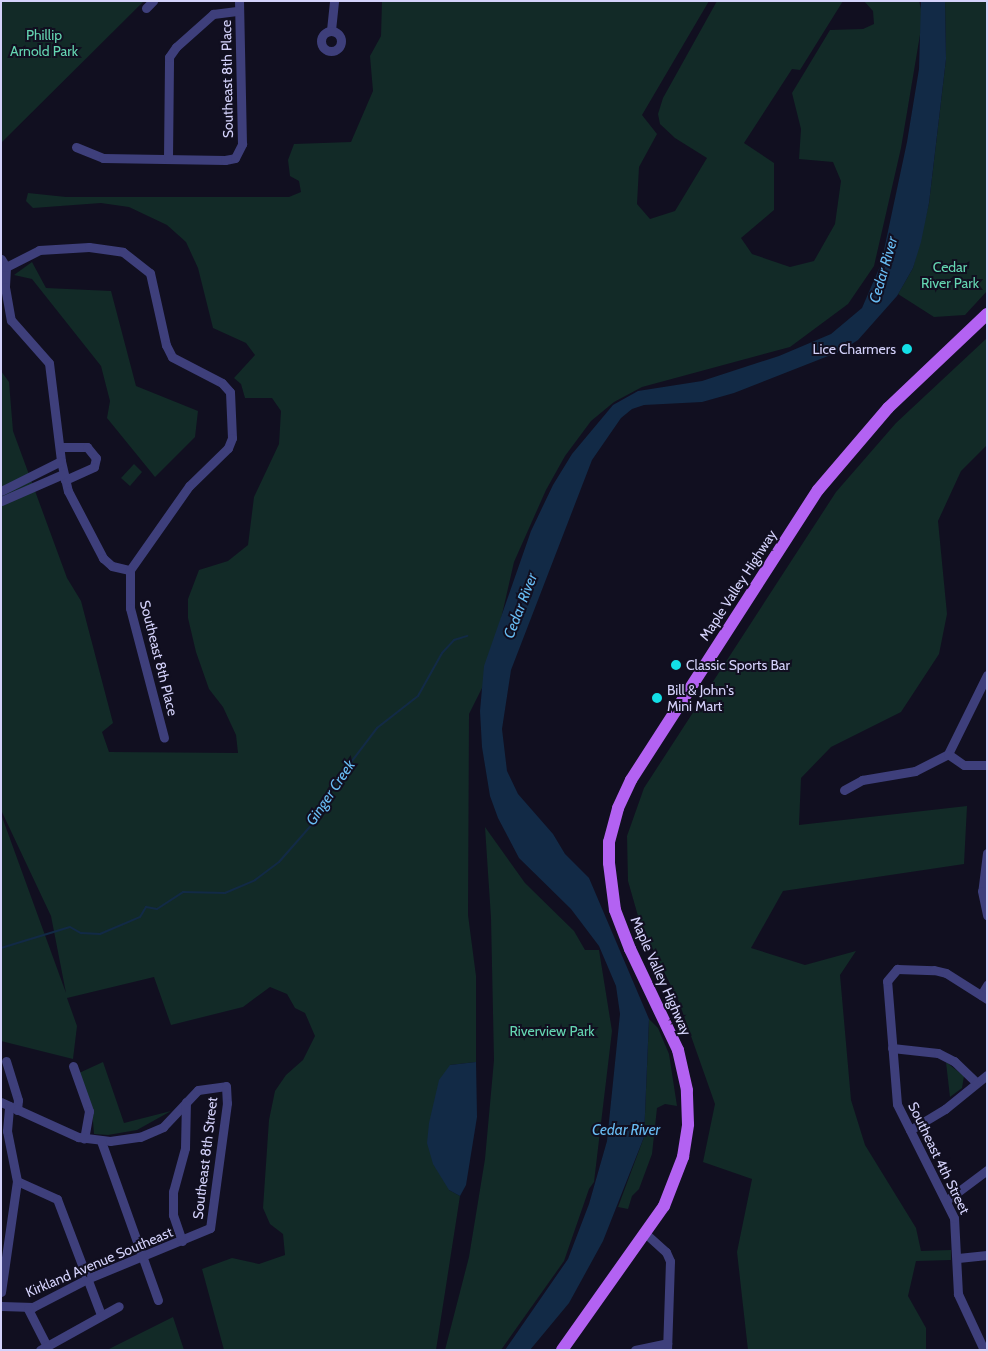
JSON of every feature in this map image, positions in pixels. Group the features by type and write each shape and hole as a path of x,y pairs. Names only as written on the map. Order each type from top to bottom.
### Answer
{"main road":[{"name":"Maple Valley Highway","path":"562,1350 646,1234 675,1181 686,1141 688,1108 678,1050 630,949 615,910 609,863 609,842 618,808 631,780 818,490 888,408 987,314"}],"street":[{"path":"331,30 334,1"},
{"path":"76,147 103,158 168,158 169,57 176,47 213,14 239,6"},
{"name":"Southeast 8th Place","path":"168,158 225,160 237,155 242,144 239,6"},
{"path":"89,247 123,252 150,273 166,346 172,357 222,383 230,392 232,438 228,448 189,486 130,570 112,566 103,558 64,477 49,363 11,320 5,287 4,263 39,250 89,247"},
{"path":"1,501 94,467 96,458 87,447 60,447"},
{"path":"1,492 61,461"},
{"name":"Southeast 8th Place","path":"130,570 130,608 164,738"},
{"path":"844,790 862,780 915,771 948,754 987,675"},
{"path":"948,754 964,765 987,766"},
{"path":"987,853 982,891 987,915"},
{"name":"Southeast 4th Street","path":"984,997 946,973 934,970 897,969 890,974 886,992 897,1104 946,1200 957,1232 958,1294 985,1347"},
{"path":"984,997 987,985"},
{"path":"892,1048 938,1053 954,1061 976,1082"},
{"path":"6,1061 18,1100 9,1106"},
{"path":"73,1066 89,1111 84,1139"},
{"path":"910,1130 950,1105 987,1075"},
{"name":"Southeast 8th Street","path":"186,1102 198,1090 226,1086 225,1126 214,1187 213,1222 206,1231"},
{"path":"9,1106 84,1139 101,1141 123,1140 151,1133 173,1119 186,1102"},
{"path":"182,1241 173,1215 175,1183 187,1134 186,1102"},
{"path":"1,1292 17,1180 7,1131 9,1106"},
{"path":"101,1141 158,1300"},
{"path":"946,1200 987,1170"},
{"path":"17,1180 57,1199 101,1316"},
{"name":"Kirkland Avenue Southeast","path":"1,1306 28,1309 87,1280 206,1231"},
{"path":"635,1350 667,1347 670,1261 666,1252 646,1234"},
{"path":"958,1258 987,1255"},
{"path":"28,1309 43,1347 119,1306"}],"green space":[{"name":"Phillip Arnold Park","path":"1,1 144,1 1,143"},
{"path":"382,1 709,1 642,115 657,134 639,167 637,204 650,219 675,211 707,158 675,138 660,124 658,114 663,98 717,1 843,1 800,70 792,69 744,143 774,163 774,210 741,238 752,254 790,267 814,261 835,224 841,181 833,162 799,159 801,129 792,93 830,30 863,29 874,24 873,11 864,1 919,1 923,17 901,148 874,266 848,304 790,347 642,387 614,402 591,421 565,456 546,490 514,562 488,676 469,714 468,915 476,976 476,1062 450,1065 449,1190 460,1196 436,1350 224,1350 202,1269 232,1258 259,1264 285,1255 283,1234 270,1224 263,1208 269,1120 275,1091 286,1075 303,1060 315,1036 305,1013 295,1008 287,994 270,987 243,1007 171,1025 154,977 67,998 77,1026 73,1059 1,1041 1,814 66,993 51,916 1,810 1,371 9,382 13,431 67,578 81,601 113,723 102,732 109,752 238,753 236,735 223,707 209,689 196,652 188,618 188,599 199,570 228,561 248,545 254,497 279,444 281,411 272,398 245,398 241,384 234,378 255,355 246,343 213,328 198,268 186,242 167,225 129,207 101,203 33,208 26,201 28,193 66,197 289,197 301,192 299,181 290,176 288,160 294,144 351,142 373,91 370,56 381,36"},
{"name":"Cedar River Park","path":"945,1 987,1 987,291 965,315 934,317 898,294 913,268 929,203 946,59"},
{"path":"32,262 46,288 111,291 136,386 198,411 195,437 155,477 107,418 110,401 101,366 32,279 14,275"},
{"path":"987,338 987,445 961,471 938,521 947,614 939,654 901,712 831,747 801,778 799,825 967,806 964,864 783,891 751,948 805,965 856,951 840,975 851,1100 865,1145 916,1228 921,1251 951,1250 951,1260 916,1261 908,1296 926,1328 926,1350 748,1350 737,1252 752,1179 703,1162 715,1104 679,1002 640,923 628,881 627,836 644,788 836,492 896,423"},
{"path":"134,464 142,472 130,486 121,478"},
{"name":"Riverview Park","path":"485,827 525,883 574,931 585,950 599,950 612,1031 594,1182 589,1189 564,1261 501,1350 445,1350 469,1257 485,1159 494,1060 491,918"},
{"path":"649,1019 658,1028 669,1054 677,1106 665,1104 657,1108 652,1154 639,1189 632,1196 628,1209 618,1207 644,1137"},
{"path":"103,1062 124,1123 171,1111 137,1130 108,1135 94,1134 92,1109 79,1073"},
{"path":"946,1062 964,1076 962,1088 950,1097"},
{"path":"173,1317 184,1350 107,1350"}],"water":[{"name":"Cedar River","path":"921,1 945,1 946,59 929,203 921,242 913,268 897,296 858,340 841,351 734,393 702,402 644,405 632,409 621,418 592,460 511,670 502,729 507,771 518,794 553,834 565,854 589,878 649,1019 644,1137 603,1241 569,1303 530,1350 505,1350 568,1259 589,1204 607,1141 620,1014 616,986 599,946 571,909 519,858 498,818 490,796 482,747 480,711 484,666 531,531 553,485 572,454 613,405 638,391 702,381 779,356 831,334 862,308 881,264 907,142 919,69"},
{"path":"476,1062 477,1117 466,1185 460,1196 449,1190 433,1164 427,1143 429,1123 439,1080 450,1065"}],"waterway":[{"name":"Ginger Creek","path":"1,948 70,927 81,933 100,934 140,917 146,907 157,909 183,892 225,893 255,880 279,862 315,821 333,786 377,728 418,696 442,653 454,640 467,636"}],"place":[{"name":"Lice Charmers","path":"907,349"},
{"name":"Classic Sports Bar","path":"676,665"},
{"name":"Bill & John's Mini Mart","path":"657,698"}]}
